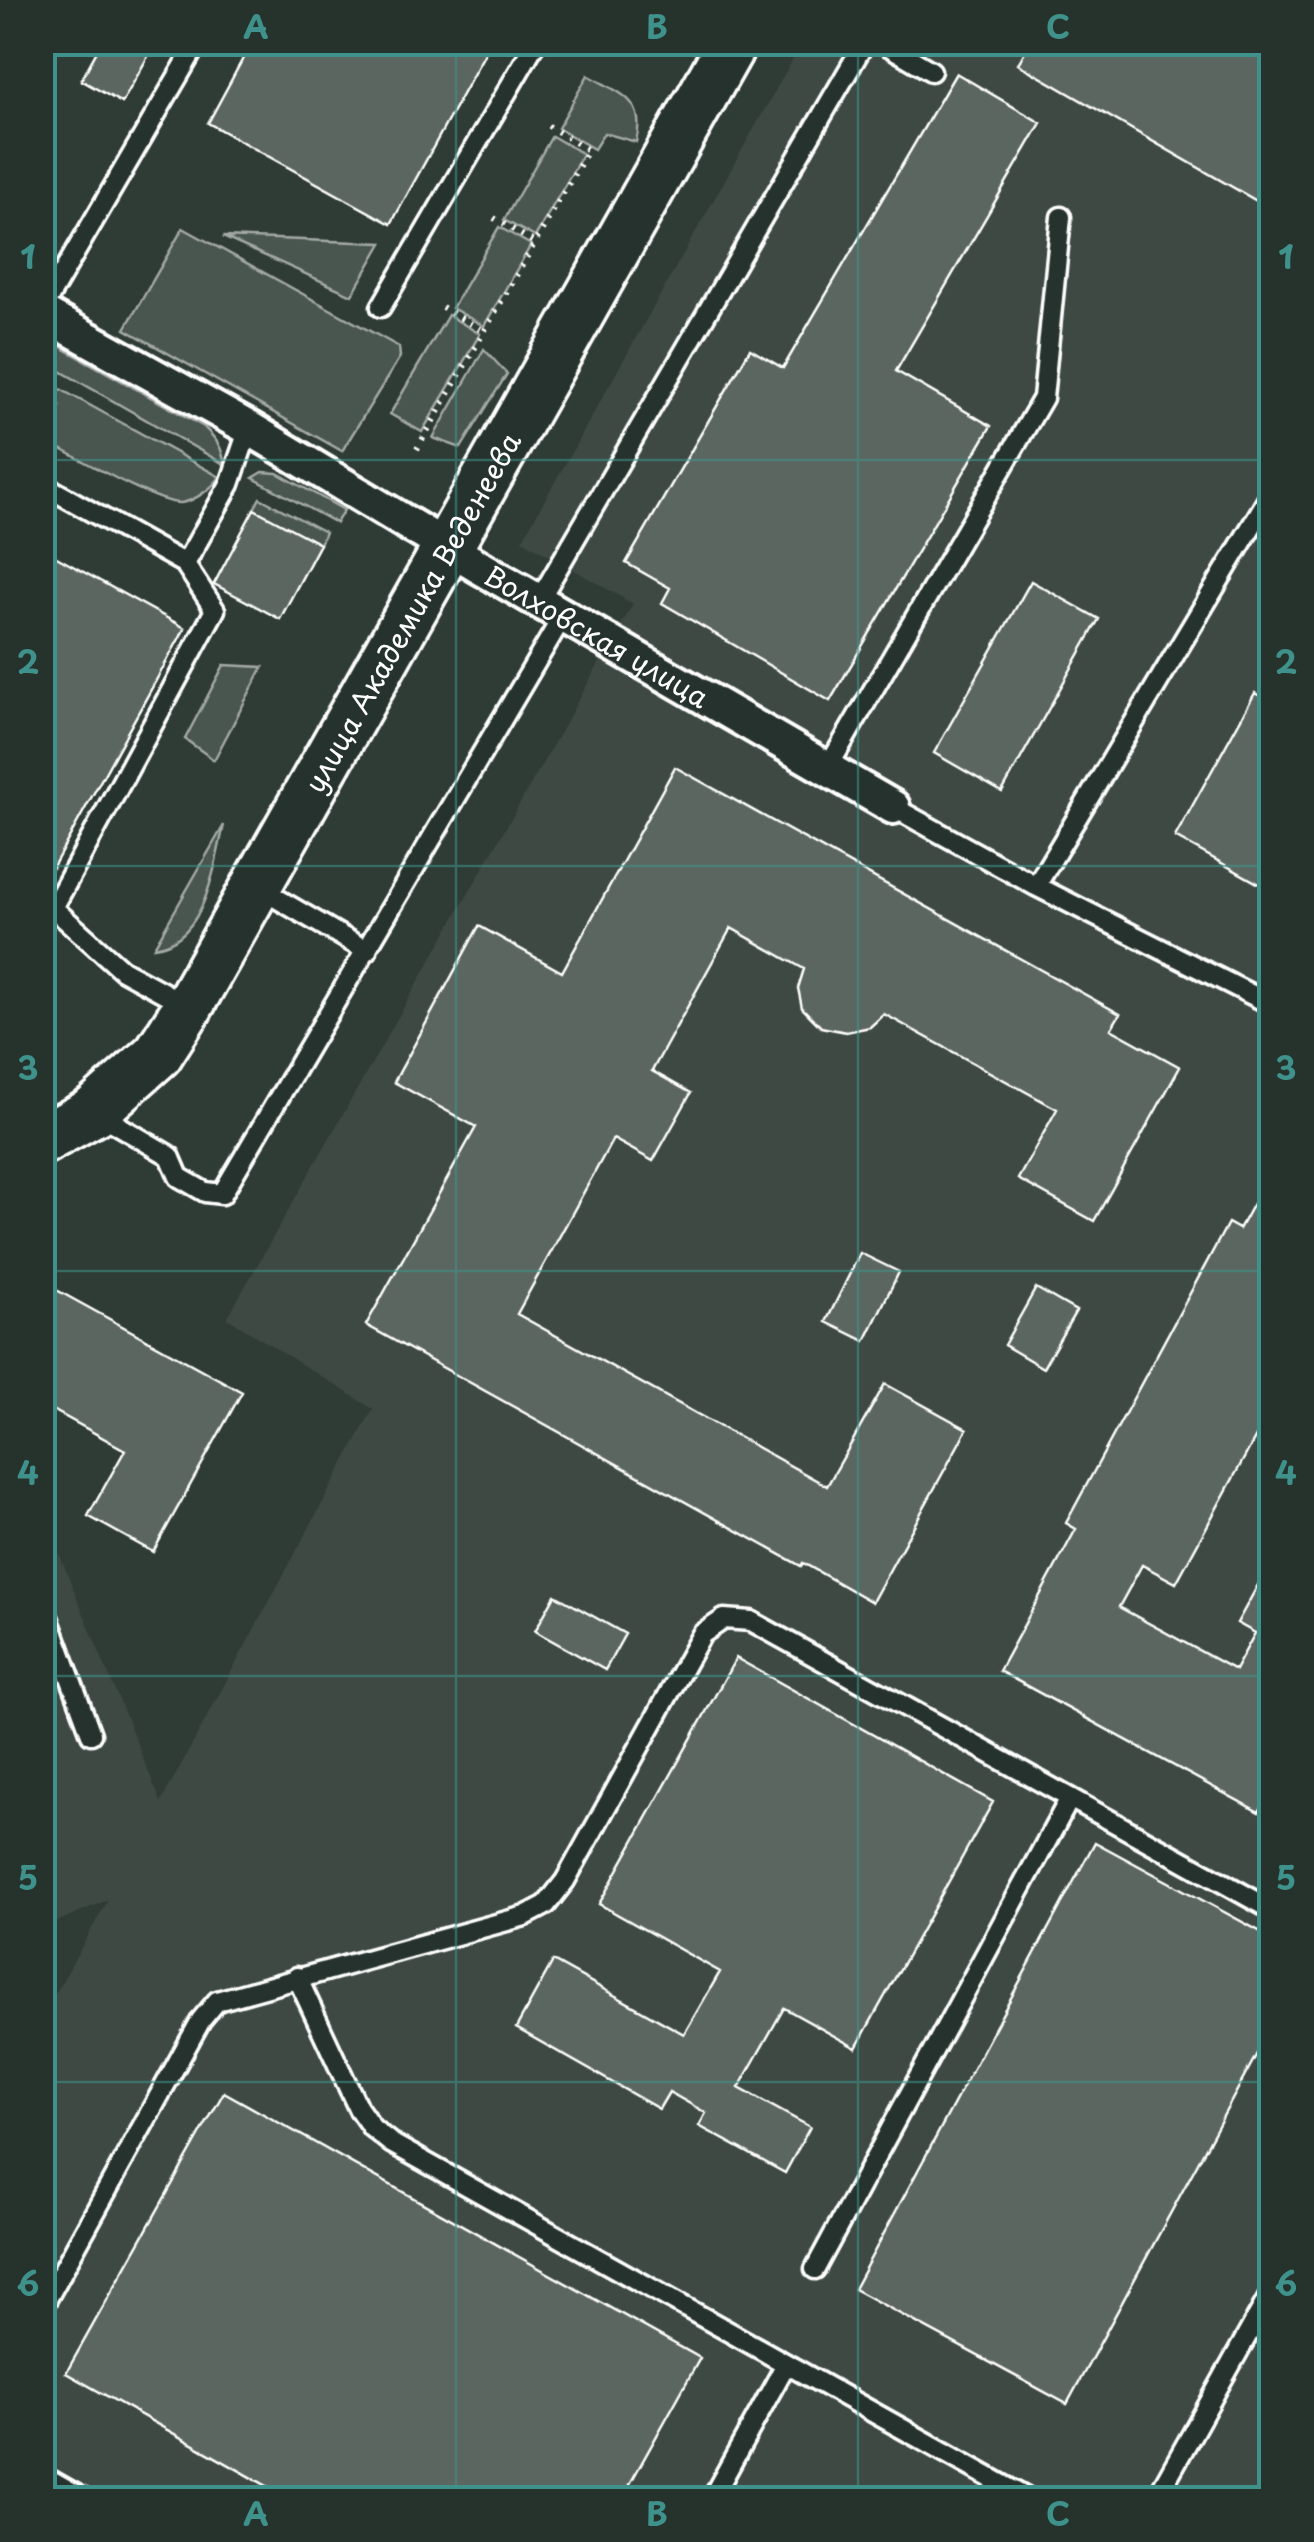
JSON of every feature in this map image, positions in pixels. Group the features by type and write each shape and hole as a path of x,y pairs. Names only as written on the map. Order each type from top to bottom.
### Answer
{"street":[{"name":"улица Академика Веденеева","path":"42,1140 93,1112 158,1054 733,42"},
{"name":"Волховская улица","path":"42,311 250,428 892,807"}],"lane":[{"path":"42,311 198,42"},
{"path":"381,306 536,42"},
{"path":"93,1112 170,1156 179,1177 214,1196 222,1194 367,951 865,42"},
{"path":"882,42 931,71"},
{"path":"826,769 1043,398 1061,218"},
{"path":"185,564 230,484 250,428"},
{"path":"42,484 185,564 215,610 48,904 122,970 188,1006"},
{"path":"1036,886 1272,492"},
{"path":"892,807 1036,886 1272,1005"},
{"path":"256,886 367,951"},
{"path":"42,1600 91,1734"},
{"path":"42,2308 201,2020 217,2001 524,1916 546,1905 565,1881 702,1634 724,1618 751,1621 1272,1910"},
{"path":"815,2269 1070,1798"},
{"path":"297,1977 358,2108 372,2128 391,2143 1030,2500"},
{"path":"1164,2496 1272,2291"},
{"path":"711,2500 786,2364"},
{"path":"42,2475 86,2500"}],"path":[{"path":"417,450 588,150 547,125"},
{"path":"494,218 536,244"},
{"path":"442,307 485,332"}],"shaded area":[{"path":"802,43 1271,43 1271,2499 43,2500 43,2015 108,1900 43,1928 43,1545 54,1541 161,1802 373,1409 227,1318 633,604 522,540"},
{"path":"588,75 620,93 634,107 638,116 636,142 604,133 594,149 558,128"},
{"path":"552,136 583,154 535,237 504,220"},
{"path":"499,227 531,245 484,326 452,308"},
{"path":"183,228 399,347 400,357 342,451 125,329"},
{"path":"223,237 382,243 352,295"},
{"path":"448,315 480,334 422,432 390,414"},
{"path":"43,337 204,427 218,443 224,464 43,361"},
{"path":"484,349 507,374 461,448 433,438"},
{"path":"42,379 220,477 192,500 170,501 134,487 44,440 60,406 43,395"},
{"path":"263,472 277,473 344,510 336,523 253,478"},
{"path":"260,498 325,532 320,544 254,509"},
{"path":"224,665 263,667 214,760 185,739"},
{"path":"224,825 211,880 196,917 172,942 154,947"}],"building":[{"path":"102,42 156,42 122,103 81,80"},
{"path":"252,42 491,42 391,224 208,123"},
{"path":"1030,42 1272,42 1272,187 1262,204 1018,64"},
{"path":"956,73 1041,123 896,371 991,426 830,701 662,603 670,588 626,563 750,349 783,368"},
{"path":"254,509 320,544 280,619 214,584"},
{"path":"42,549 185,628 49,874 42,870"},
{"path":"1031,581 1099,619 1002,792 934,753"},
{"path":"1255,693 1267,700 1272,693 1272,891 1175,837"},
{"path":"675,767 1120,1014 1111,1029 1180,1067 1094,1221 1018,1179 1057,1109 884,1014 870,1027 846,1032 821,1027 802,1008 798,988 804,969 731,928 652,1071 691,1093 653,1161 613,1139 517,1314 827,1486 885,1384 967,1429 872,1602 366,1325 476,1127 394,1082 479,926 562,972"},
{"path":"1272,1169 1272,1407 1176,1583 1142,1565 1119,1607 1235,1670 1255,1633 1237,1623 1268,1567 1272,1569 1272,1789 1259,1812 999,1671 1076,1529 1066,1523 1228,1223 1239,1229"},
{"path":"860,1253 899,1272 865,1341 826,1322"},
{"path":"42,1282 242,1392 153,1552 88,1516 125,1450 42,1404"},
{"path":"1036,1288 1076,1311 1043,1368 1004,1345"},
{"path":"555,1595 625,1634 605,1670 535,1631"},
{"path":"736,1658 993,1802 856,2048 784,2008 746,2075 739,2088 810,2127 785,2173 699,2126 706,2113 669,2092 659,2109 516,2028 553,1961 684,2034 720,1972 599,1904"},
{"path":"1095,1842 1272,1938 1272,2026 1067,2404 854,2289"},
{"path":"224,2092 700,2358 621,2500 292,2500 66,2373"}]}
